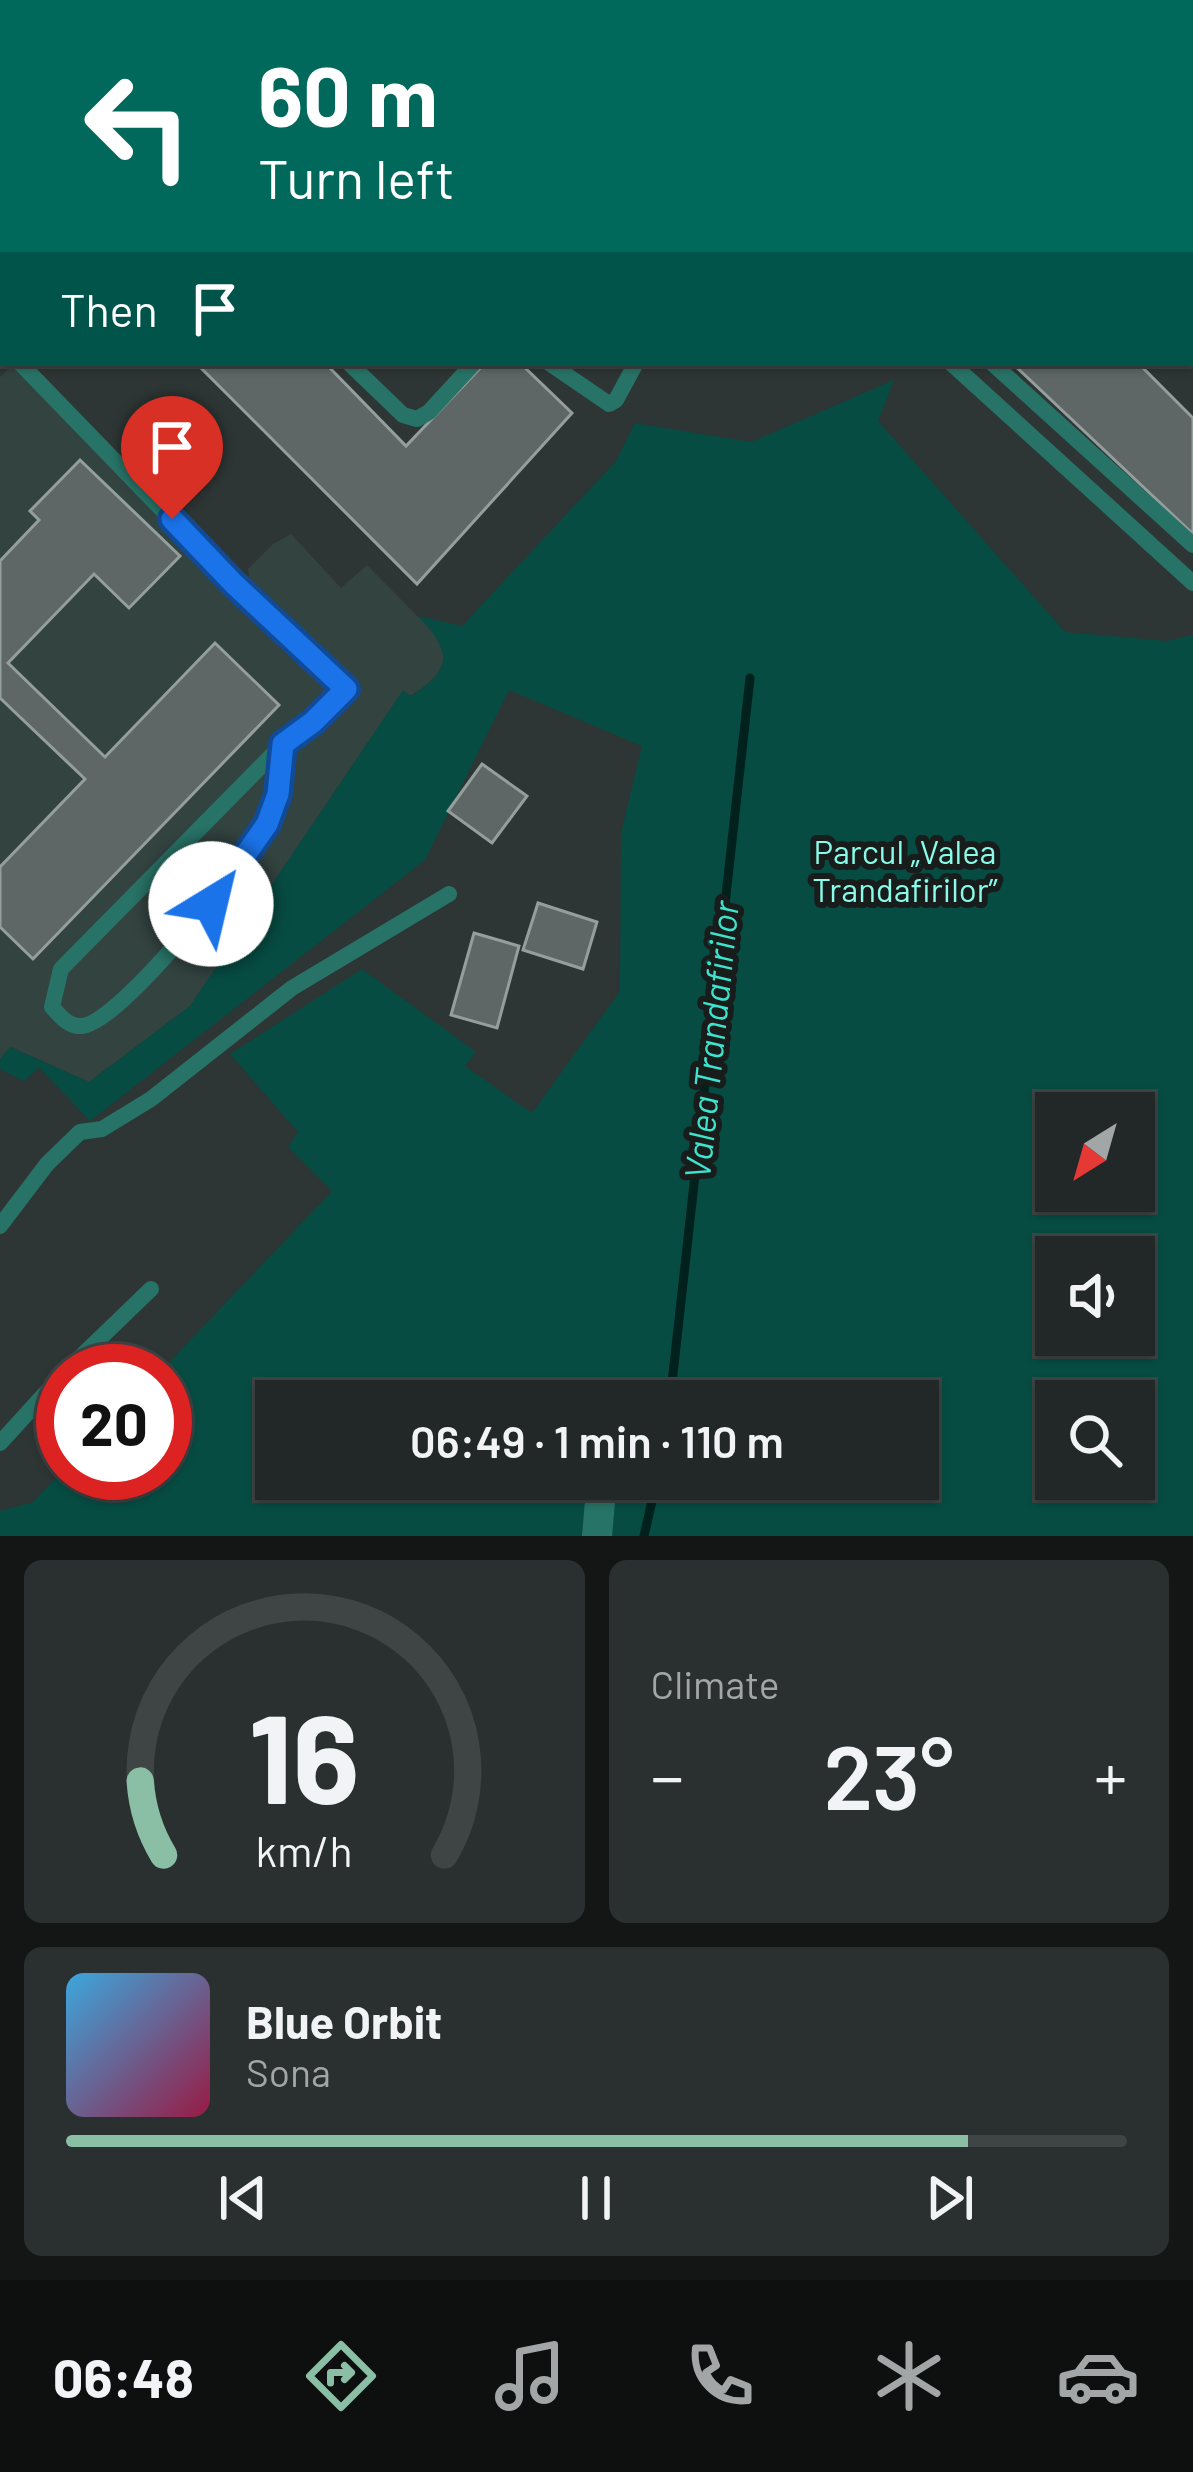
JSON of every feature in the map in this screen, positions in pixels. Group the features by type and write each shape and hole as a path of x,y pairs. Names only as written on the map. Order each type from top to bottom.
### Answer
{"street":[{"path":"597,1536 600,1500"}],"lane":[{"path":"23,366 234,584 346,689 283,744 61,969 52,1006 69,1024 82,1026 105,1016 193,926 229,881 267,824 278,794 283,744"},
{"path":"352,366 403,415 417,419 471,366"},
{"path":"553,366 609,404 634,366"},
{"path":"954,366 1193,583"},
{"path":"995,366 1193,545"},
{"path":"0,1226 47,1164 80,1132 102,1129 151,1099 292,988 449,894"},
{"path":"93,1344 151,1289"},
{"path":"0,1443 36,1403"}],"shaded area":[{"path":"17,366 243,582 248,569 273,544 291,534 341,588 367,565 442,641 444,660 435,680 410,696 403,691 190,1006 89,1082 11,1047 0,1059 0,377"}],"green space":[{"name":"Parcul „Valea Trandafirilor”","path":"894,380 878,421 1065,632 1167,641 1193,635 1193,1536 0,1536 0,1511 36,1499 192,1500 192,1344 187,1344 332,1191 288,1147 298,1132 230,1054 362,969 476,1052 465,1066 532,1113 620,991 621,833 642,746 509,690 425,860 90,1121 39,1067 24,1081 0,1069 0,1059 10,1047 89,1082 190,1006 403,690 411,696 441,668 442,649 418,616 462,626 616,461 635,423 751,442"}],"building":[{"path":"199,366 328,366 406,446 482,366 523,366 572,413 417,584"},
{"path":"1015,366 1141,366 1193,418 1193,534"},
{"path":"80,460 180,556 129,608 94,574 8,663 105,757 215,643 279,705 33,959 0,927 0,867 85,779 0,698 0,561 39,520 30,511"},
{"path":"482,764 527,796 492,843 448,811"},
{"path":"538,903 597,922 583,969 523,950"},
{"path":"474,933 519,946 497,1028 451,1015"}],"waterway":[{"name":"Valea Trandafirilor","path":"672,1380 750,678"},
{"name":"Valea Trandafirilor","path":"644,1536 652,1500"}],"route":[{"path":"172,519 346,689 283,744 278,794 267,824 211,904"}]}
